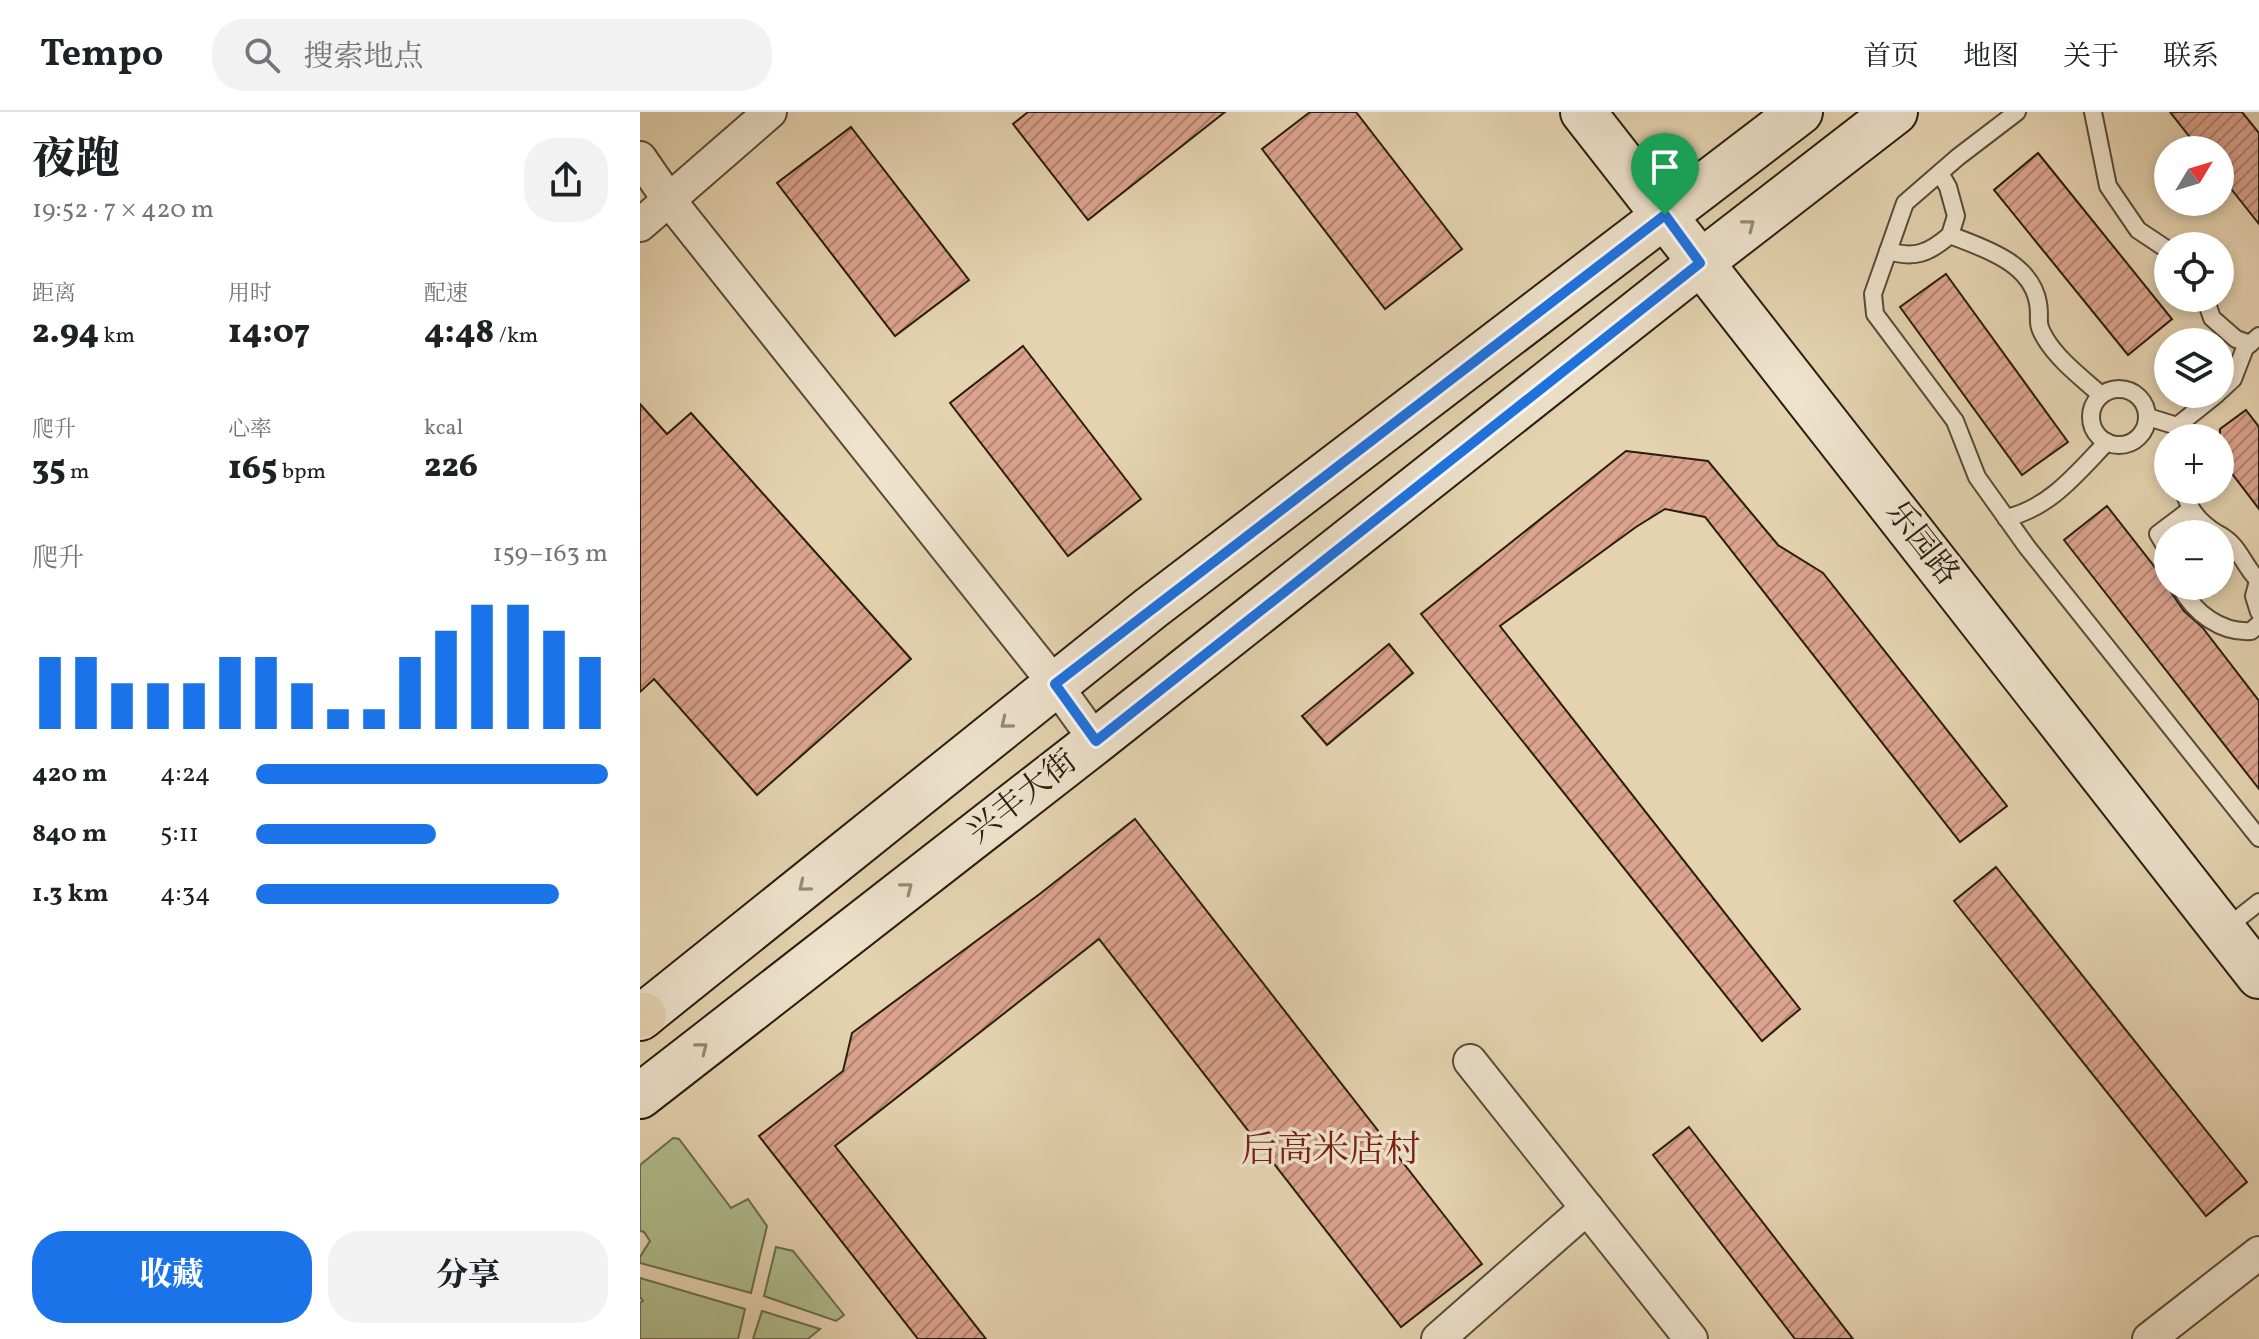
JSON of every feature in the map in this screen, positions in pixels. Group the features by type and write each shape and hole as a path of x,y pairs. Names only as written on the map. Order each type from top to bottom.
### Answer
{"main road":[{"name":"乐园路","path":"1583,112 2257,970"},
{"path":"641,1016 1055,684 1800,112"},
{"name":"兴丰大街","path":"640,1096 1895,112"}],"street":[{"path":"640,225 770,112"},
{"path":"640,158 669,200 1055,684 1096,741"},
{"path":"1470,1061 1691,1339"},
{"path":"1438,1339 1587,1208"},
{"path":"2149,1339 2259,1253"}],"lane":[{"path":"2017,112 1905,203 1873,294 1875,314 1955,421 1977,477 2036,559 2259,838"},
{"path":"2093,112 2108,186 2138,230 2154,241"},
{"path":"1888,251 1914,256 1936,247 1950,235 1956,216 1948,187 1940,173"},
{"path":"1950,235 1987,249 2017,267 2033,287 2039,304 2037,324 2046,341 2101,395"},
{"path":"2210,312 2212,318 2236,339 2254,340"},
{"path":"2234,376 2245,348 2254,340"},
{"path":"2117,389 2135,393 2146,407 2148,417 2141,434 2134,441 2116,445 2099,436 2091,420 2092,411 2101,395 2117,389"},
{"path":"2185,424 2202,408"},
{"path":"2148,417 2161,424"},
{"path":"2006,518 2023,514 2063,489 2107,442"},
{"path":"2189,504 2201,520"},
{"path":"2176,520 2191,509"},
{"path":"2234,545 2258,581 2254,596 2259,612"},
{"path":"2190,600 2207,620 2237,632 2251,631 2259,624"},
{"path":"2223,930 2259,902"}],"green space":[{"path":"673,1138 679,1139 731,1208 748,1199 767,1226 751,1293 640,1263 640,1257 650,1241 640,1231 640,1165"},
{"path":"776,1247 793,1251 844,1315 836,1321 764,1296"},
{"path":"640,1278 745,1309 738,1339 640,1339 640,1303 643,1301 640,1297"},
{"path":"762,1311 820,1329 808,1339 753,1339"}],"building":[{"path":"1028,112 1225,112 1088,220 1013,124"},
{"path":"1310,112 1356,112 1462,249 1385,309 1262,149"},
{"path":"2170,112 2242,112 2259,133 2259,224 2234,193 2234,136 2189,136"},
{"path":"851,127 969,280 895,336 777,183"},
{"path":"2038,153 2154,297 2154,312 2166,312 2172,319 2161,328 2154,328 2154,334 2128,355 1994,190"},
{"path":"1946,274 2068,442 2022,475 1900,307"},
{"path":"1023,346 1141,499 1068,556 950,403"},
{"path":"640,404 667,434 691,413 911,659 757,795 654,679 640,692"},
{"path":"2246,410 2259,427 2259,509 2234,476 2234,424 2227,424"},
{"path":"1626,451 1708,461 1778,545 1823,573 2007,806 1960,842 1705,517 1665,509 1500,626 1800,1009 1762,1041 1421,614"},
{"path":"2107,506 2154,566 2154,600 2176,600 2202,627 2259,701 2259,789 2064,540"},
{"path":"1389,644 1413,673 1327,745 1302,716"},
{"path":"1135,819 1482,1264 1401,1327 1099,939 835,1146 986,1339 918,1339 759,1136 843,1071 852,1033"},
{"path":"1996,867 2247,1182 2206,1216 1954,901"},
{"path":"1689,1127 1853,1339 1795,1339 1653,1155"}],"district":[{"name":"后高米店村","path":"1331,1152"}],"route":[{"path":"1665,215 1700,263 1096,741 1055,684 1665,215"}]}
